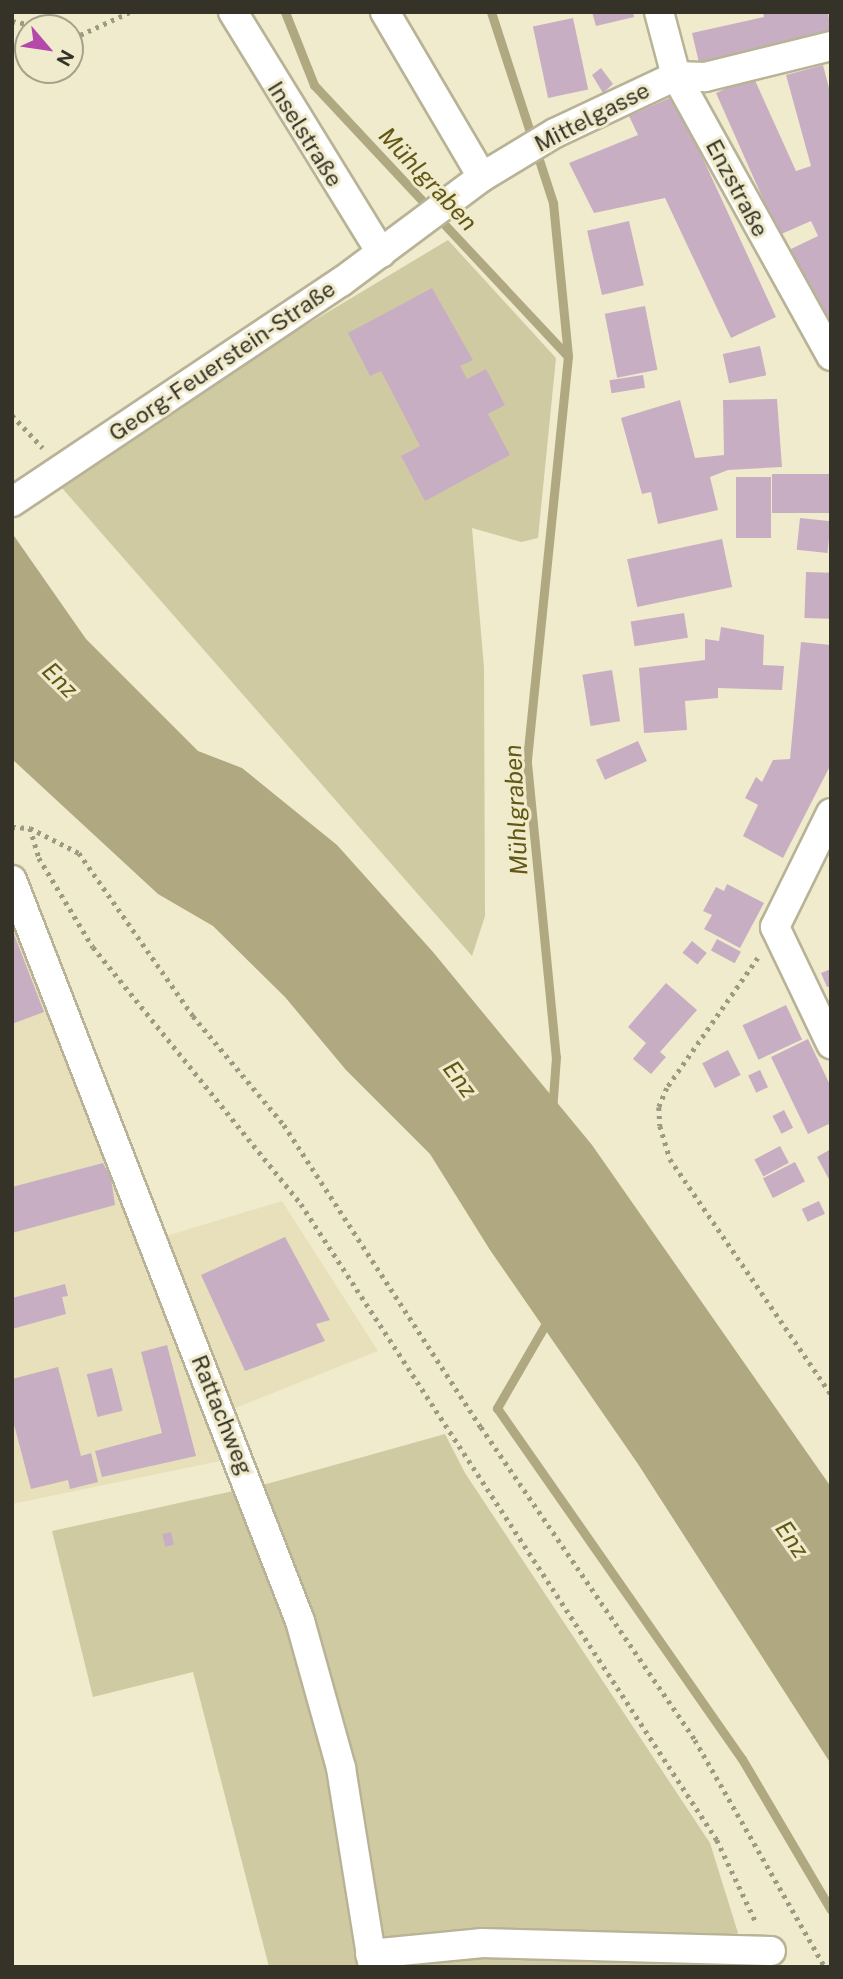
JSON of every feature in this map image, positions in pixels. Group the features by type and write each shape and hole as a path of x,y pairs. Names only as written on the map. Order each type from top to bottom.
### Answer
{"street":[{"name":"Inselstraße","path":"233,12 381,253"},
{"path":"385,12 482,177"},
{"name":"Enzstraße","path":"659,12 676,76 831,356"},
{"name":"Mittelgasse","path":"381,253 482,177 555,134 676,76 705,77 831,46"},
{"name":"Georg-Feuerstein-Straße","path":"12,502 381,253"},
{"path":"831,813 775,928 831,1044"},
{"name":"Rattachweg","path":"12,880 300,1621 343,1777 371,1961"},
{"path":"371,1961 482,1943 771,1951"}],"path":[{"path":"84,33 130,12"},
{"path":"12,415 56,472"},
{"path":"12,827 30,828 79,853 193,1016 284,1125 481,1427 695,1740 825,1967"},
{"path":"30,828 39,858 93,947 301,1204 718,1840 771,1951"},
{"path":"775,928 749,974 667,1088 659,1107 660,1126 670,1159 831,1394"}],"shaded area":[{"path":"448,240 556,358 538,538 521,542 472,528 484,667 485,916 472,956 62,488 183,399"},
{"path":"12,902 143,1243 282,1201 378,1351 205,1420 220,1461 12,1504"},
{"path":"445,1434 465,1473 710,1843 738,1933 709,1967 269,1967 193,1672 93,1697 52,1531 270,1483"}],"water":[{"name":"Enz","path":"12,533 86,639 198,751 242,768 337,845 433,952 592,1145 831,1487 831,1764 638,1464 490,1250 430,1154 346,1070 285,997 213,926 158,894 12,759"}],"building":[{"path":"592,12 633,12 634,17 596,26"},
{"path":"763,12 828,12 831,35 700,67 692,33 764,17"},
{"path":"573,18 588,89 548,98 533,27"},
{"path":"823,65 831,96 831,331 789,250 818,236 811,221 779,235 716,93 753,76 796,171 811,166 786,75"},
{"path":"601,68 613,84 603,93 592,75"},
{"path":"674,96 776,317 731,338 665,198 594,213 569,163 638,135 629,116"},
{"path":"629,221 644,285 602,295 587,231"},
{"path":"432,288 473,360 460,366 467,379 486,369 505,405 488,414 510,455 425,501 401,456 420,446 381,371 370,376 348,333"},
{"path":"645,306 657,370 617,378 605,314"},
{"path":"760,346 766,375 729,383 723,354"},
{"path":"643,375 645,388 611,393 609,380"},
{"path":"777,399 782,467 728,470 710,477 718,510 658,524 651,492 642,494 621,418 680,400 695,458 724,455 723,400"},
{"path":"772,474 831,474 831,513 772,513"},
{"path":"736,477 771,477 771,538 736,538"},
{"path":"800,518 831,521 827,553 797,550"},
{"path":"722,539 732,587 637,607 627,559"},
{"path":"806,572 831,573 829,619 804,618"},
{"path":"684,613 688,638 635,646 631,621"},
{"path":"721,627 764,635 763,665 784,666 782,690 718,688 718,698 685,701 687,730 644,733 639,668 705,660 705,639 719,641"},
{"path":"801,642 831,645 831,764 783,858 743,836 758,805 745,798 756,777 762,782 773,760 790,759"},
{"path":"612,670 620,721 591,726 582,675"},
{"path":"638,741 647,761 605,780 596,760"},
{"path":"727,884 764,903 740,948 704,929 712,915 703,911 716,887 724,891"},
{"path":"12,929 44,1012 12,1024"},
{"path":"717,939 741,952 735,963 711,950"},
{"path":"692,941 707,953 697,965 683,953"},
{"path":"831,969 831,986 827,987 821,973"},
{"path":"666,983 697,1010 660,1052 666,1057 651,1074 633,1059 646,1043 628,1027"},
{"path":"786,1005 802,1039 759,1060 742,1025"},
{"path":"808,1039 831,1087 831,1123 808,1134 771,1057"},
{"path":"728,1050 741,1075 715,1088 702,1063"},
{"path":"760,1070 768,1087 756,1093 748,1075"},
{"path":"784,1110 793,1128 781,1134 772,1116"},
{"path":"780,1146 789,1163 763,1176 754,1160"},
{"path":"831,1149 831,1183 817,1157"},
{"path":"795,1162 805,1182 773,1198 763,1178"},
{"path":"103,1163 111,1178 115,1205 12,1233 12,1187"},
{"path":"819,1201 825,1214 808,1222 802,1209"},
{"path":"285,1237 330,1320 316,1324 325,1341 245,1371 201,1275"},
{"path":"65,1284 68,1296 62,1297 66,1314 12,1329 12,1298"},
{"path":"167,1345 196,1456 102,1477 95,1451 162,1433 141,1352"},
{"path":"58,1367 81,1456 91,1453 98,1482 70,1489 68,1480 31,1489 12,1417 12,1379"},
{"path":"112,1368 123,1411 97,1417 87,1374"},
{"path":"171,1532 174,1545 165,1547 162,1534"}],"waterway":[{"name":"Mühlgraben","path":"285,12 314,85 568,356 527,763 556,1057 552,1112"},
{"name":"Mühlgraben","path":"491,12 553,203 568,356"},
{"path":"548,1320 497,1408 742,1759 831,1910"}]}
